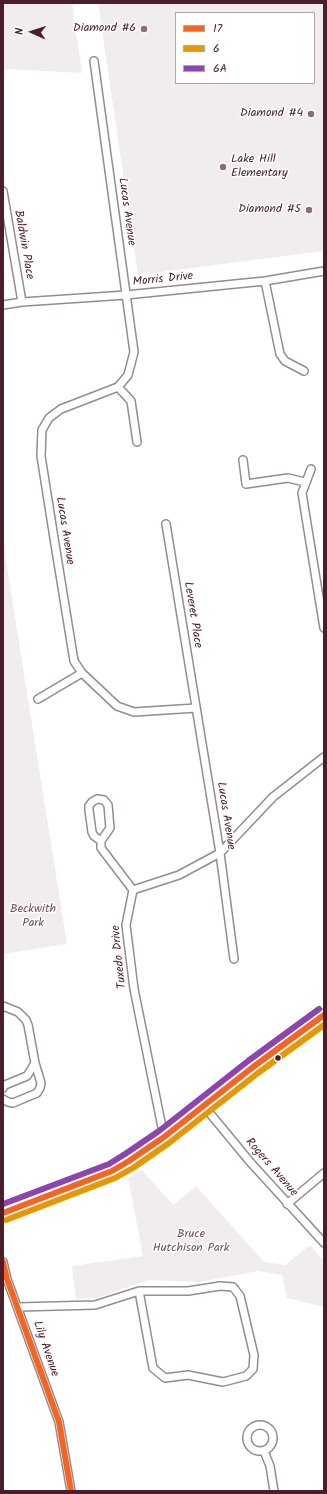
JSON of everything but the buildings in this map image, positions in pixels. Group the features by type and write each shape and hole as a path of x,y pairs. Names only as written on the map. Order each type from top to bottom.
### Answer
{"main road":[{"path":"3,1214 112,1171 129,1162 164,1137 252,1067 324,1015"}],"street":[{"name":"Lucas Avenue","path":"94,61 134,352 128,376 118,386 61,408 49,418 42,430 41,456 74,661 82,673 117,706 134,712 196,708 220,853 234,959"},
{"name":"Baldwin Place","path":"3,191 6,230 22,302"},
{"name":"Morris Drive","path":"3,305 22,302 126,295 324,272"},
{"path":"265,280 280,354 286,361 304,371"},
{"path":"118,386 131,401 138,442"},
{"path":"242,460 246,484 288,478 305,482"},
{"path":"311,469 302,493 324,628"},
{"name":"Leveret Place","path":"166,524 196,708"},
{"path":"38,699 82,673"},
{"path":"101,841 94,836 92,832 89,810 89,806 97,799 104,800 108,805 110,828 101,841 101,848 134,890 179,875 220,853 273,797 324,757"},
{"name":"Tuxedo Drive","path":"134,890 126,925 129,953 134,989 164,1137"},
{"path":"3,1006 18,1012 26,1020 35,1063 41,1083 37,1093 13,1103 3,1099"},
{"path":"3,1088 5,1084 27,1076 35,1063"},
{"name":"Rogers Avenue","path":"203,1105 251,1163 324,1244"},
{"path":"287,1204 324,1173"},
{"name":"Lily Avenue","path":"3,1262 7,1279 58,1422 71,1491"},
{"path":"18,1307 95,1305 140,1291 188,1291 220,1286 233,1287 240,1296 254,1356 253,1369 246,1376 223,1382 188,1375 165,1378 153,1368 140,1291"},
{"path":"264,1451 270,1466 274,1491"}],"shaded area":[{"path":"3,3 72,3 82,73 3,69"},
{"name":"Lake Hill Elementary","path":"98,3 324,3 324,251 138,275"},
{"name":"Beckwith Park","path":"3,542 67,944 3,954"},
{"name":"Bruce Hutchison Park","path":"142,1170 173,1205 196,1186 264,1262 285,1265 310,1245 324,1261 324,1307 287,1298 282,1275 258,1271 200,1282 148,1280 97,1298 76,1299 72,1266 143,1256 128,1178"}],"transit line":[{"name":"6A","path":"3,1204 109,1164 159,1131 248,1061 319,1009"},
{"name":"17","path":"3,1213 112,1171 129,1161 164,1137 253,1067 324,1015"},
{"name":"6","path":"6,1220 115,1178 133,1168 169,1143 258,1073 324,1025"},
{"name":"17","path":"3,1262 7,1279 59,1422 71,1491"}],"place":[{"name":"Diamond #6","path":"144,29"},
{"name":"Diamond #4","path":"311,114"},
{"name":"Lake Hill Elementary","path":"223,167"},
{"name":"Diamond #5","path":"309,210"}]}
